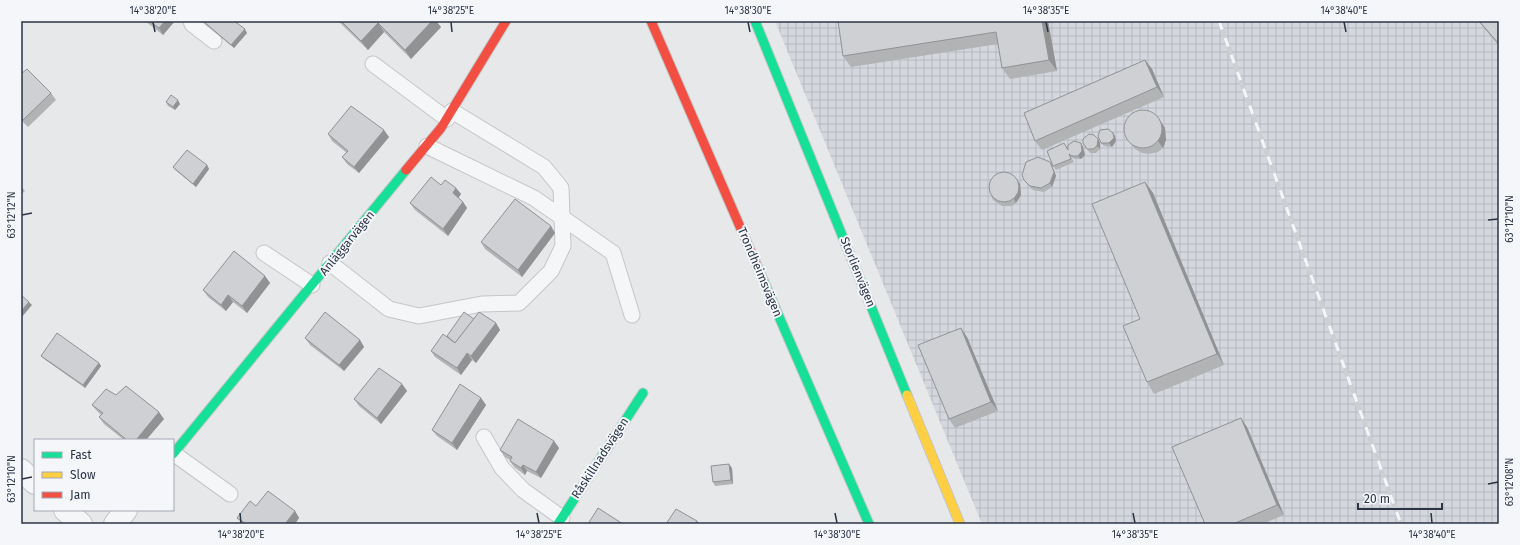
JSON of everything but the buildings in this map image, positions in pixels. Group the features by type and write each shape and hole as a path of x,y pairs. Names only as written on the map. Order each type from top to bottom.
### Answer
{"street":[{"name":"Anläggarvägen","path":"174,452 427,146 449,115 506,21"},
{"name":"Trondheimsvägen","path":"651,21 868,524"},
{"name":"Storlienvägen","path":"755,21 960,524"},
{"name":"Råskillnadsvägen","path":"560,521 643,393"},
{"path":"21,470 34,482"},
{"path":"66,511 81,524"},
{"path":"114,524 125,511"}],"lane":[{"path":"191,21 192,24 214,41"},
{"path":"330,263 389,309 418,316 482,304 519,303 551,271 564,246 562,188 544,167 449,115 372,64"},
{"path":"427,146 534,198 613,253 632,315"},
{"path":"264,253 312,285"},
{"path":"484,437 502,468 523,490 560,521"},
{"path":"174,454 230,494"}],"shaded area":[{"path":"775,21 1499,21 1499,524 982,524"}],"railway":[{"path":"1219,21 1401,524"}],"traffic: fast":[{"path":"755,21 907,395"},
{"path":"174,453 406,170"},
{"path":"757,266 869,524"},
{"path":"558,524 643,393"}],"traffic: slow":[{"path":"907,395 960,524"}],"traffic: jam":[{"path":"406,170 441,128 506,21"},
{"path":"651,21 757,266"}]}
